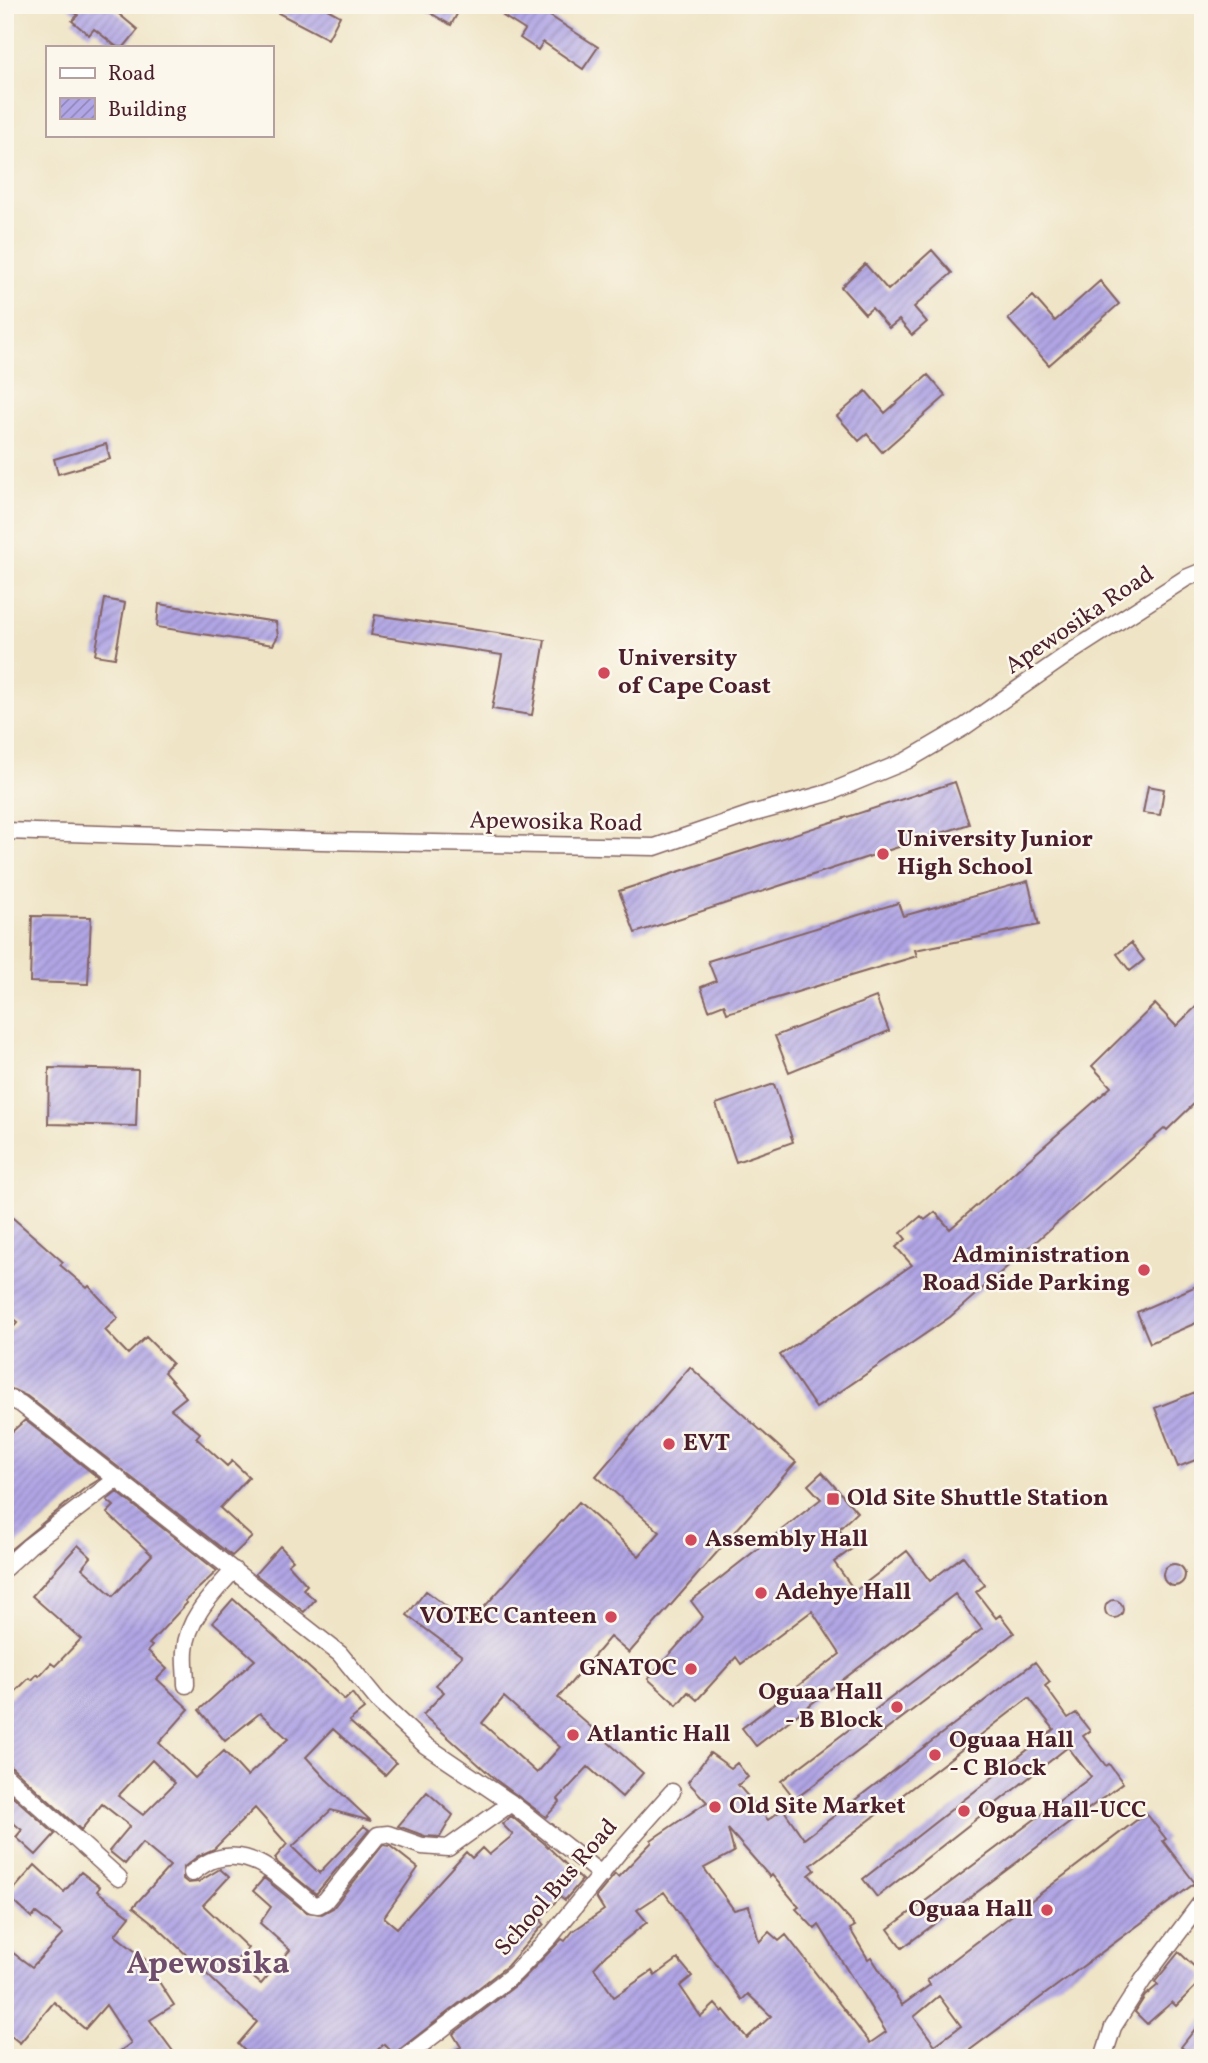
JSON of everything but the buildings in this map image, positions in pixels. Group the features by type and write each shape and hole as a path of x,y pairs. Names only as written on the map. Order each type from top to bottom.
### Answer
{"street":[{"name":"Apewosika Road","path":"5,831 321,841 655,847 751,814 828,793 906,761 964,727 1068,654 1186,578 1203,571"},
{"path":"5,1396 21,1404 118,1478 340,1654 380,1703 425,1745 511,1803 602,1875"},
{"path":"5,1568 29,1546 118,1478"},
{"path":"187,1685 185,1648 193,1622 208,1598 234,1570"},
{"path":"5,1775 119,1878"},
{"name":"School Bus Road","path":"404,2058 514,1974 550,1937 672,1792"},
{"path":"192,1873 213,1859 234,1855 260,1862 312,1904 318,1905 378,1835 388,1834 422,1846 448,1847 511,1803"},
{"path":"1103,2058 1113,2027 1143,1980 1203,1900"}],"place":[{"name":"University of Cape Coast","path":"604,673"},
{"name":"University Junior High School","path":"883,854"},
{"name":"Administration Road Side Parking","path":"1144,1270"},
{"name":"EVT","path":"669,1444"},
{"name":"Old Site Shuttle Station","path":"833,1499"},
{"name":"Assembly Hall","path":"691,1540"},
{"name":"Adehye Hall","path":"761,1593"},
{"name":"VOTEC Canteen","path":"611,1617"},
{"name":"GNATOC","path":"691,1669"},
{"name":"Oguaa Hall - B Block","path":"897,1707"},
{"name":"Atlantic Hall","path":"573,1735"},
{"name":"Oguaa Hall - C Block","path":"935,1755"},
{"name":"Old Site Market","path":"715,1807"},
{"name":"Ogua Hall-UCC","path":"964,1811"},
{"name":"Oguaa Hall","path":"1047,1910"}],"district":[{"name":"Apewosika","path":"208,1965"}]}
